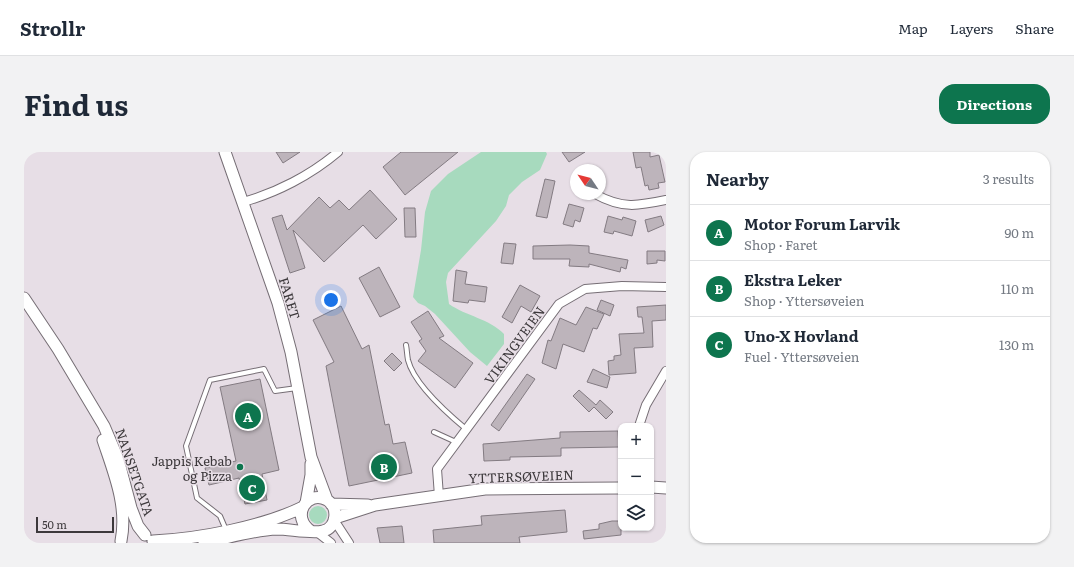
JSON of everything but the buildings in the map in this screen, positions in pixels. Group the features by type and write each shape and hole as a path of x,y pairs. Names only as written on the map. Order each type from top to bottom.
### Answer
{"main road":[{"name":"FARET","path":"225,152 278,303 291,352 311,457 311,475 305,505"},
{"name":"NANSETGATA","path":"24,298 87,396 104,426 118,459 131,508 138,526 151,540"},
{"name":"NANSETGATA","path":"87,396 110,463 123,509 123,528 120,542"},
{"name":"FARET","path":"311,457 329,502"},
{"name":"YTTERSØVEIEN","path":"335,519 375,505 485,489 618,488"},
{"path":"654,488 666,488"},
{"path":"120,542 130,534 151,540 189,538 274,520 316,498 329,502 334,509 335,519 328,529 314,531 286,529 266,530 204,543"},
{"name":"YTTERSØVEIEN","path":"329,502 375,505"},
{"path":"305,505 301,512 303,523 314,531"}],"street":[{"path":"243,202 255,199 295,181 338,152"},
{"path":"605,200 636,206 666,200"},
{"name":"VIKINGVEIEN","path":"439,496 438,469 559,304 585,289 622,286 666,287"},
{"path":"640,423 646,405 666,371"},
{"path":"335,519 349,543"},
{"path":"314,531 331,543"}],"lane":[{"path":"406,345 408,361 431,397 445,412 466,430"},
{"path":"226,530 220,516 197,498 186,446 210,380 264,369 275,391 298,388"},
{"path":"434,432 457,443"}],"green space":[{"path":"481,152 546,152 547,154 540,170 522,182 509,195 506,206 496,221 448,273 446,282 449,304 463,312 485,321 504,334 504,344 487,366 470,352 435,314 425,306 418,303 413,297 421,250 425,212 431,191 448,174"},
{"path":"318,506 324,509 327,515 324,521 318,524 312,521 309,515 312,509"}],"place":[{"name":"Motor Forum Larvik","path":"248,416"},
{"name":"Jappis Kebab og Pizza","path":"240,467"},
{"name":"Ekstra Leker","path":"384,467"},
{"name":"Uno-X Hovland","path":"252,488"}]}
